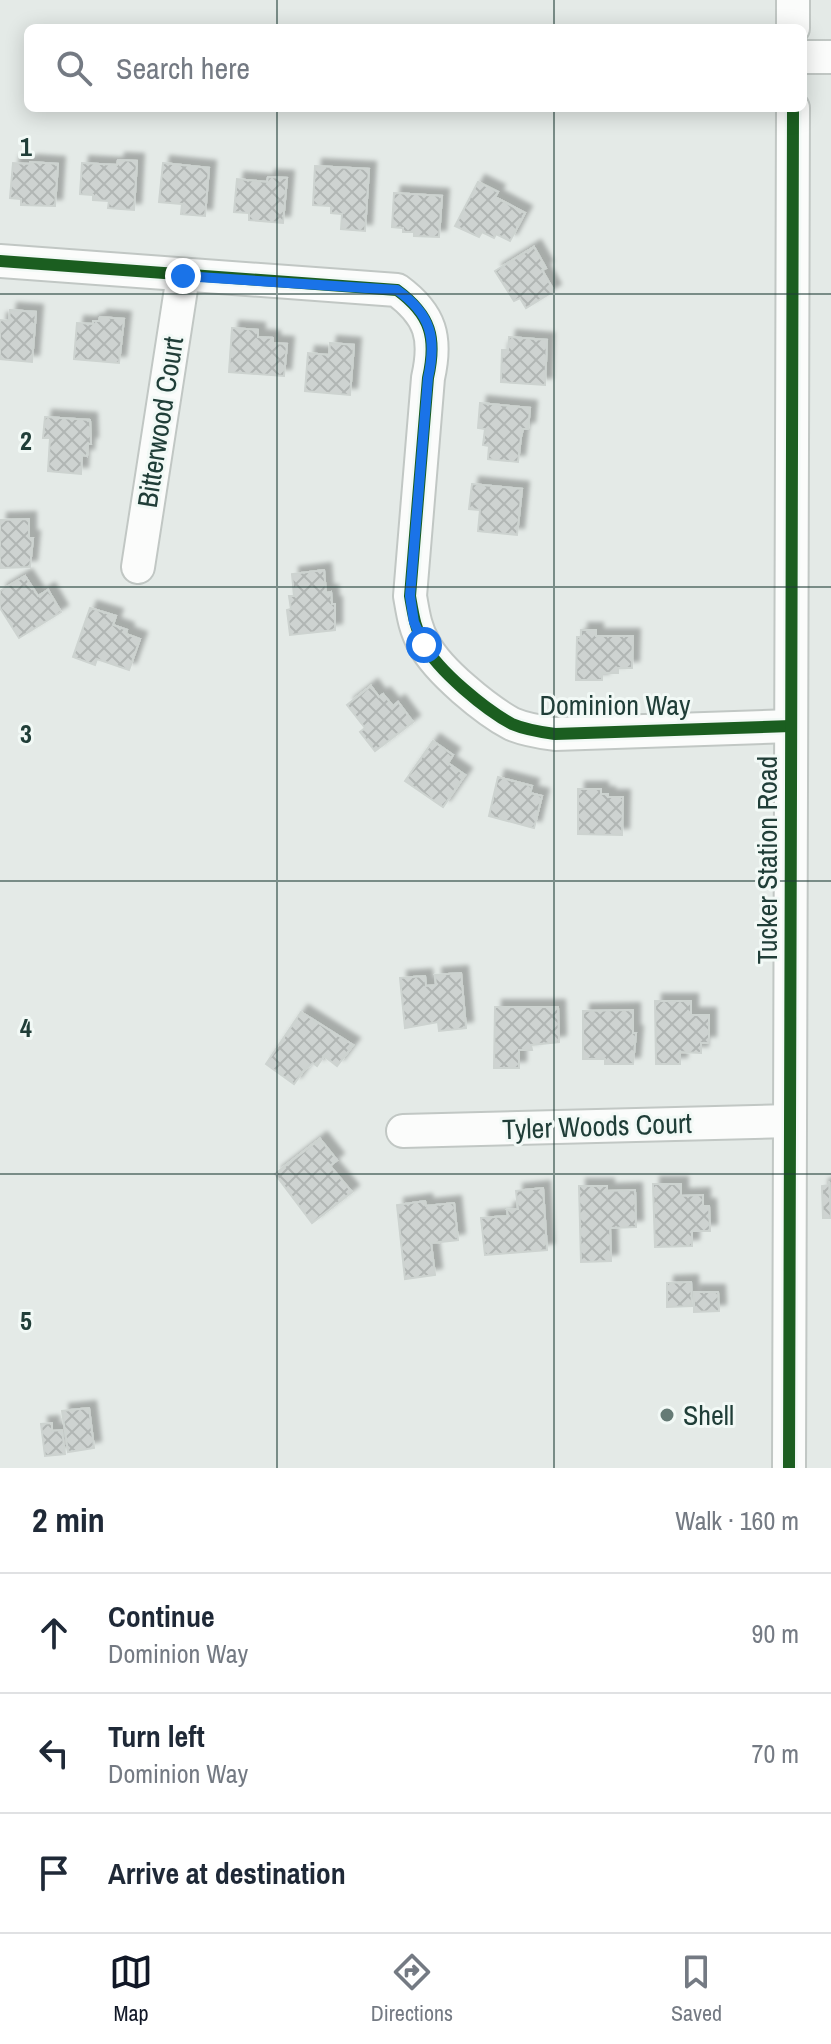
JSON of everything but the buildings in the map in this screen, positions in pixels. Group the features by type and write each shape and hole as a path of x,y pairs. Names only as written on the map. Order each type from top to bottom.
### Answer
{"street":[{"path":"793,0 793,24"},
{"path":"807,57 831,57"},
{"name":"Tucker Station Road","path":"789,1468 793,112"},
{"name":"Dominion Way","path":"0,261 397,290 413,302 425,317 432,338 433,360 428,378 410,596 414,622 424,645 439,666 511,723 534,732 555,734 791,726"},
{"name":"Bitterwood Court","path":"138,567 183,276"},
{"name":"Tyler Woods Court","path":"403,1131 790,1121"}],"cycle path":[{"path":"789,1468 793,112"},
{"path":"0,261 397,290 424,318 431,339 410,596 418,633 440,666 476,700 501,718 538,732 555,734 791,726"}],"place":[{"name":"Shell","path":"667,1415"}],"route":[{"path":"183,276 397,290 413,302 425,317 432,338 433,360 428,378 410,596 414,622 424,645"}]}
